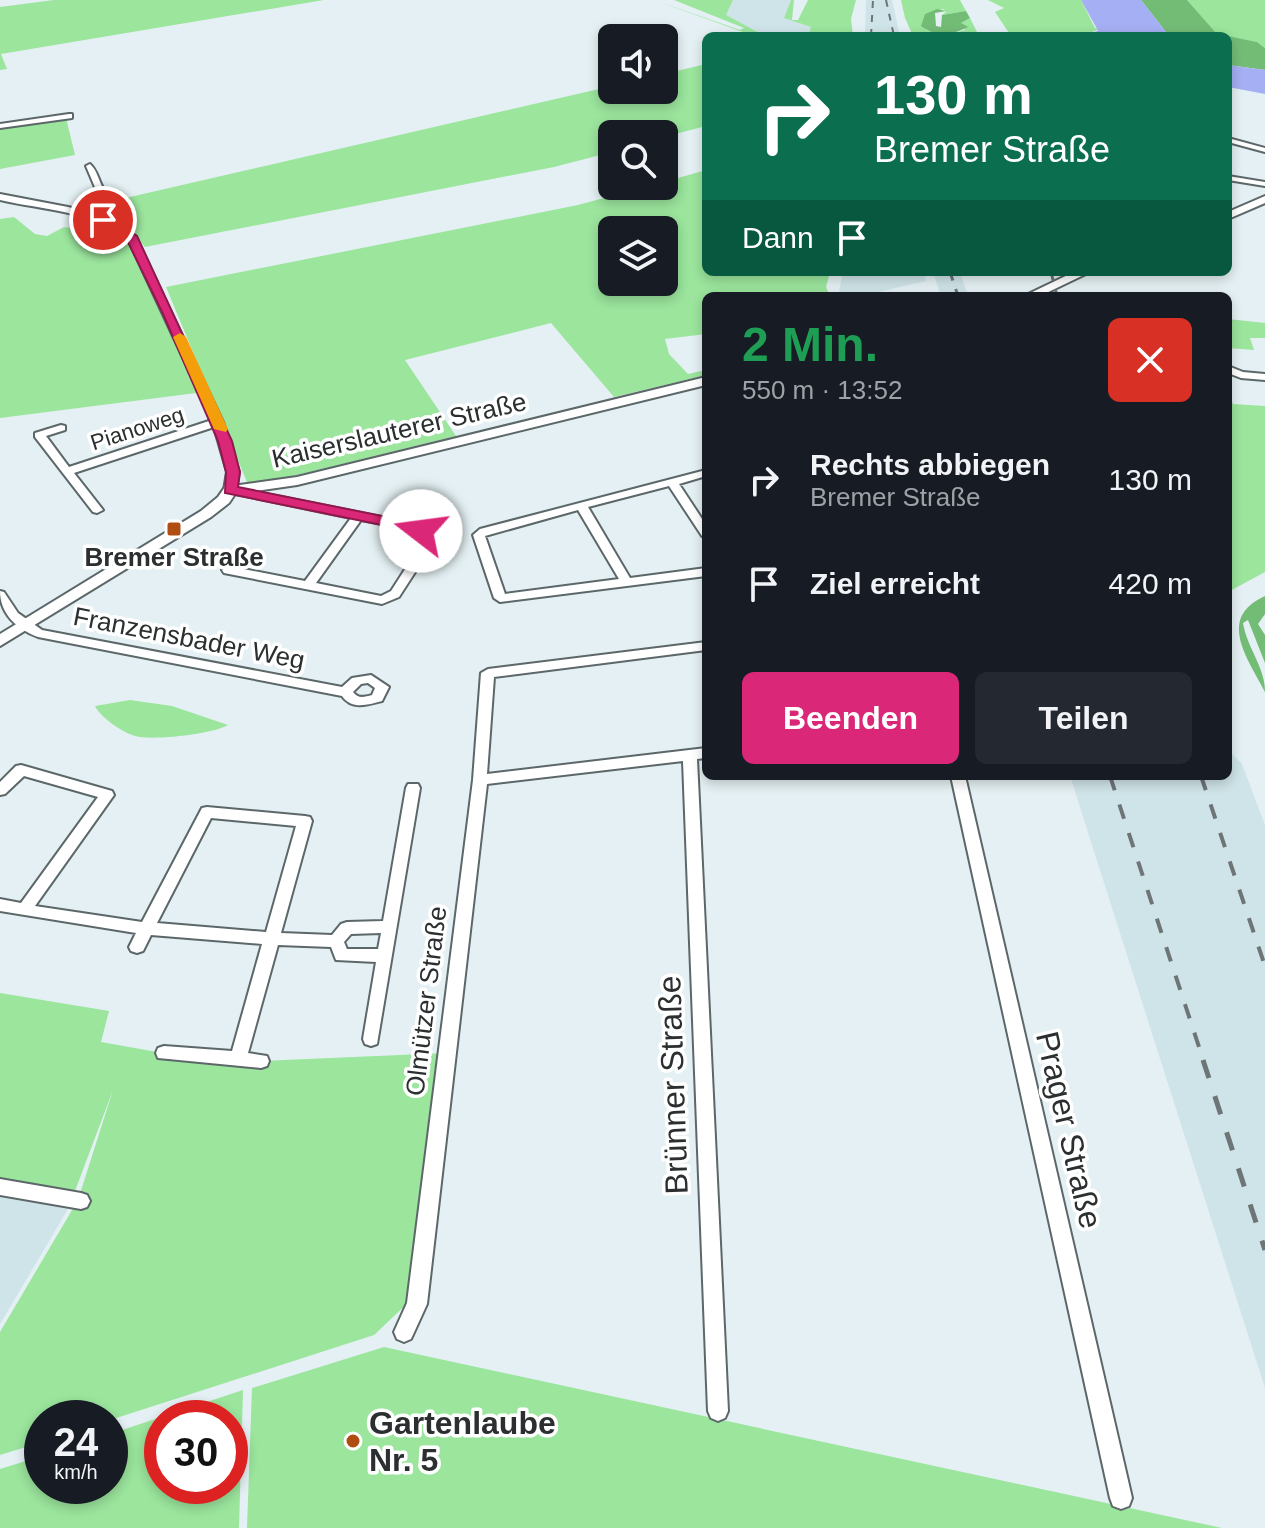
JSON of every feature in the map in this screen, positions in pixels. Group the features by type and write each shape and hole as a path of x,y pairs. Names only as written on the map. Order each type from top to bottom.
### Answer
{"street":[{"path":"0,126 69,116"},
{"path":"1232,141 1263,148"},
{"path":"90,166 101,192 112,199 115,210 103,220"},
{"path":"1232,179 1265,184"},
{"path":"0,197 103,220 131,236 218,422 233,472 230,490 224,500 206,514 0,641"},
{"path":"1232,214 1265,199"},
{"path":"1039,292 1075,276"},
{"path":"1232,371 1241,375 1265,377"},
{"path":"1232,380 1241,375"},
{"name":"Kaiserslauterer Straße","path":"230,490 297,481 702,385"},
{"name":"Pianoweg","path":"68,471 218,422"},
{"name":"Pianoweg","path":"61,428 39,435 97,510"},
{"path":"702,474 484,531 479,535 500,598 702,573"},
{"path":"672,482 702,528"},
{"path":"228,570 382,600 395,594 424,551 421,531 411,526 230,490"},
{"path":"582,506 627,583"},
{"path":"308,586 358,516"},
{"path":"0,595 14,616 25,625"},
{"name":"Franzensbader Weg","path":"25,625 38,633 346,692"},
{"name":"Olmützer Straße","path":"404,1332 417,1304 480,780 488,673 702,646"},
{"path":"480,780 698,754"},
{"name":"Brünner Straße","path":"698,754 718,1411"},
{"path":"0,790 21,770 107,795 24,910"},
{"name":"Prager Straße","path":"959,780 1121,1498"},
{"path":"371,1039 413,788"},
{"path":"137,947 207,812 305,821 238,1059"},
{"path":"0,905 147,930 336,941"},
{"path":"336,941 347,928 389,927"},
{"path":"336,941 342,955 385,956"},
{"path":"164,1053 261,1061"},
{"path":"0,1187 81,1201"}],"shaded area":[{"path":"733,0 791,0 784,18 812,27 810,32 756,32 725,15"},
{"path":"866,0 892,0 899,32 865,32"},
{"path":"842,276 925,276 926,281 878,292 839,291"},
{"path":"934,276 961,276 967,292 940,292"},
{"path":"1232,754 1242,764 1265,825 1265,1388 1071,780 1232,780"},
{"path":"0,1193 68,1209 0,1324"}],"green space":[{"path":"54,0 324,0 1,54 7,69 0,70 0,7"},
{"path":"654,0 740,30 744,28 674,0 733,0 726,15 758,32 743,32"},
{"path":"791,0 794,0 792,20 798,20 808,0 856,0 851,19 853,32 809,32 811,27 784,18"},
{"path":"901,0 960,0 966,11 942,15 946,12 943,9 925,14 926,30 934,32 911,32"},
{"path":"988,0 1081,0 1095,28 1099,29 1092,32 1008,32 995,12 1004,8"},
{"path":"1141,0 1187,0 1215,32 1166,32"},
{"path":"1187,0 1265,0 1265,48 1257,42 1232,37 1232,32 1214,32"},
{"path":"937,9 946,11 935,13 936,26 941,27 942,15 966,11 970,18 961,23 968,27 956,32 933,32 921,26 925,14"},
{"path":"970,18 977,32 958,32 965,30 961,23"},
{"path":"1232,37 1257,42 1265,48 1265,70 1232,66"},
{"path":"702,65 702,127 678,133 678,120 598,120 598,156 554,167 145,247 127,226 112,219 120,208 117,200 598,89 598,104 678,104 678,71"},
{"path":"66,118 75,155 0,169 0,128"},
{"path":"702,171 702,276 829,276 826,287 828,292 702,292 702,334 665,339 669,354 688,374 702,371 702,376 614,397 551,323 405,360 456,436 249,487 166,287 598,200 678,200 678,178"},
{"path":"14,217 35,234 47,236 64,227 77,229 103,220 131,236 204,392 0,418 0,219"},
{"path":"1232,319 1265,323 1265,338 1250,338 1254,350 1232,348"},
{"path":"1232,401 1233,404 1265,406 1265,572 1232,590"},
{"path":"1265,596 1265,614 1258,624 1265,635 1265,663 1248,620 1243,623 1262,674 1265,692 1245,653 1239,627 1250,605"},
{"path":"130,700 172,706 228,725 197,734 135,736 118,728 95,706"},
{"path":"0,993 109,1011 101,1042 163,1053 261,1061 446,1053 411,1300 374,1335 172,1400 144,1400 144,1409 128,1414 128,1400 24,1400 24,1448 0,1455 0,1332 78,1200 113,1090 75,1191 0,1183"},
{"path":"384,1347 1222,1528 247,1528 252,1388"},
{"path":"243,1390 243,1400 213,1400"},
{"path":"144,1423 144,1504 240,1504 239,1528 0,1528 0,1469 24,1462 24,1504 128,1504 128,1428"}],"water":[{"path":"1081,0 1141,0 1166,32 1099,32"},
{"path":"1232,66 1265,70 1265,94 1232,88"}],"waterway":[{"path":"1097,32 1103,30"}],"railway":[{"path":"871,32 873,0"},
{"path":"886,0 893,32"},
{"path":"951,276 957,292"},
{"path":"1052,276 1056,292"},
{"path":"1111,780 1204,1062"},
{"path":"1202,780 1265,966"},
{"path":"1203,1060 1265,1250"}],"slow traffic":[{"path":"180,337 221,429"}],"place":[{"name":"Bremer Straße","path":"174,529"},
{"name":"Gartenlaube Nr. 5","path":"353,1441"}],"route":[{"path":"103,220 131,236 194,367 231,459 233,472 230,490 411,526 421,531"}]}
